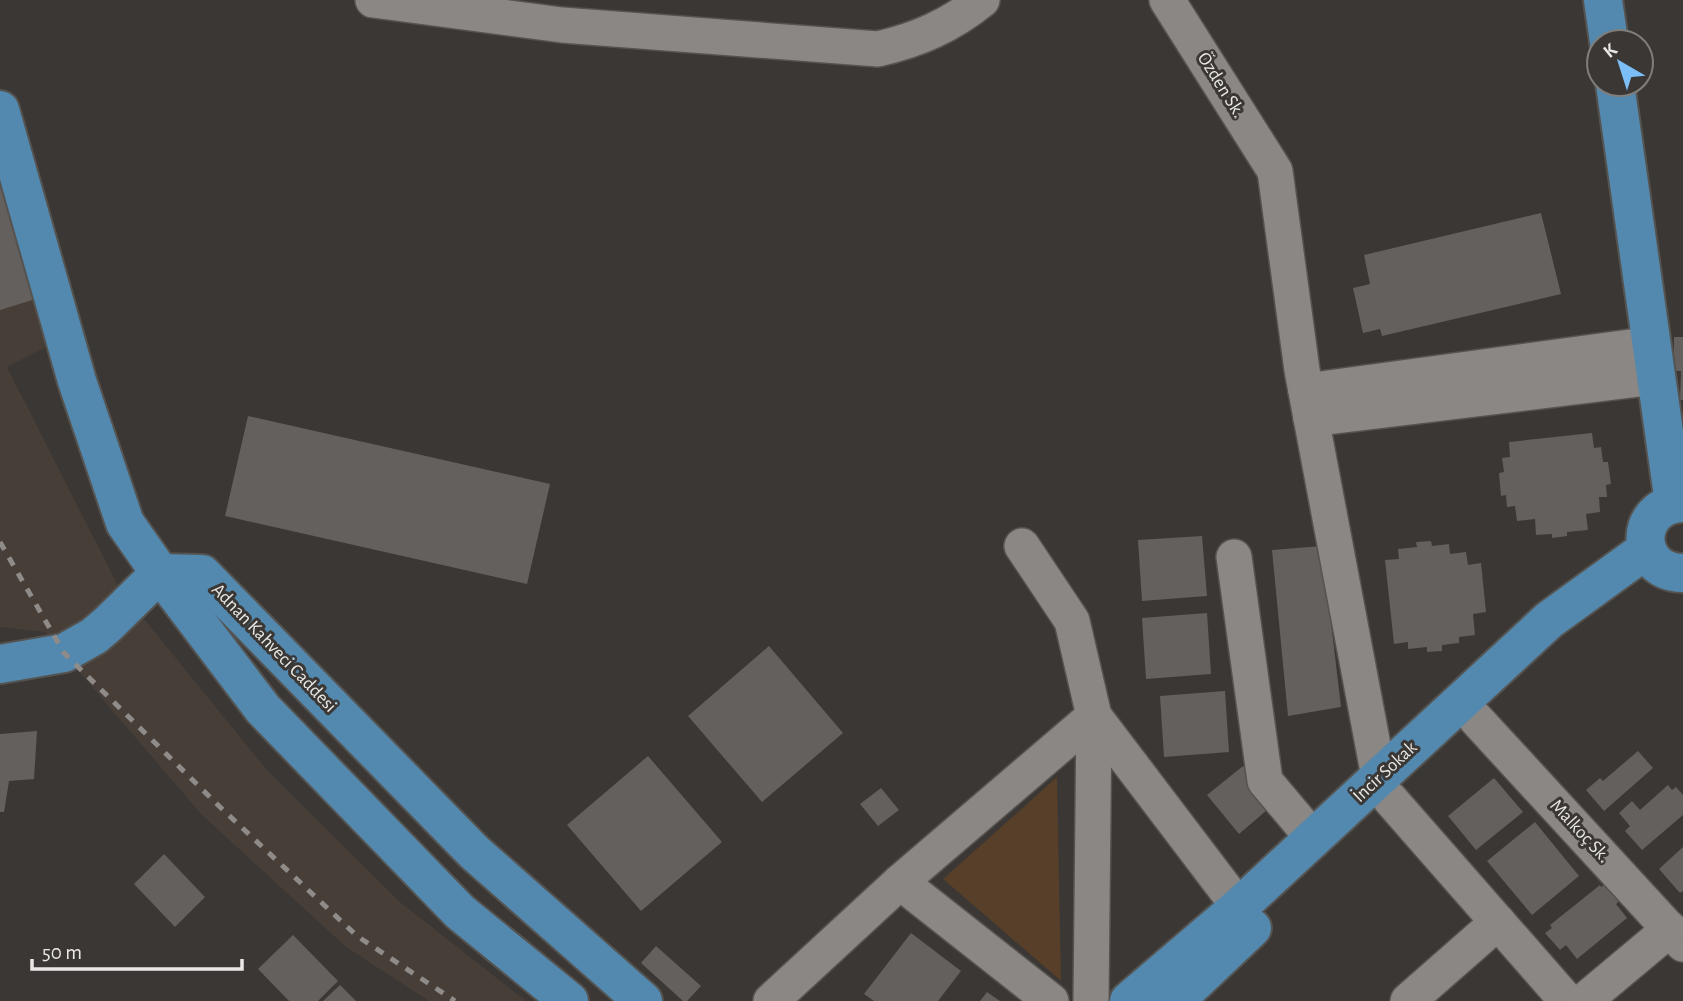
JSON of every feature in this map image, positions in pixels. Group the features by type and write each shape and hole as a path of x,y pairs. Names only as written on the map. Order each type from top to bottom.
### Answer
{"main road":[{"path":"1604,0 1607,28"},
{"path":"1617,98 1654,360 1678,503 1663,508 1647,526 1645,537 1661,561"},
{"path":"0,110 77,381 125,523 263,709 460,912 569,1001"},
{"name":"İncir Sokak","path":"1175,1001 1549,620 1661,561"},
{"name":"İncir Sokak","path":"1129,1001 1239,907 1313,838 1476,719 1574,622 1661,561"},
{"path":"10,659 64,653 94,636 160,573"},
{"name":"Adnan Kahveci Caddesi","path":"160,573 202,574 474,852 643,1001"}],"street":[{"path":"373,0 562,25 878,49 928,34 951,23 982,0"},
{"name":"Özden Sk.","path":"1167,0 1275,171 1308,405"},
{"path":"1567,1001 1384,788 1308,405 1654,360"},
{"path":"1022,545 1072,621 1094,716 1091,1001"},
{"path":"1234,557 1265,781 1313,838"},
{"path":"771,1001 900,882 1094,716"},
{"path":"1094,716 1239,907"},
{"name":"Malkoç Sk.","path":"1476,719 1676,937"},
{"path":"900,882 1051,1001"},
{"path":"1408,1001 1498,922"},
{"path":"1584,1001 1676,937"}],"shaded area":[{"path":"0,122 65,337 7,367 119,588 266,769 400,902 526,1001 429,1001 346,947 202,815 45,632 0,627"},
{"path":"1057,777 1061,981 943,879"}],"building":[{"path":"0,153 42,297 0,310"},
{"path":"1541,213 1561,294 1382,336 1380,329 1363,333 1353,288 1370,284 1364,255"},
{"path":"1674,337 1683,337 1683,400 1680,400 1681,371 1674,371"},
{"path":"248,416 550,484 527,584 225,516"},
{"path":"1592,433 1594,448 1601,447 1603,462 1608,462 1611,484 1606,485 1607,497 1599,497 1600,512 1586,514 1588,530 1567,532 1567,536 1552,538 1552,534 1536,535 1535,519 1517,521 1515,506 1507,507 1506,495 1501,496 1499,473 1504,472 1502,458 1510,457 1509,442"},
{"path":"1202,536 1207,596 1142,601 1138,540"},
{"path":"1431,541 1432,546 1449,544 1450,554 1466,552 1468,565 1481,563 1486,612 1473,614 1475,635 1459,637 1459,643 1442,645 1442,651 1427,652 1427,647 1408,649 1408,642 1394,644 1385,560 1399,559 1398,549 1417,547 1416,542"},
{"path":"1322,546 1341,707 1288,716 1272,550"},
{"path":"1207,613 1211,674 1146,679 1142,618"},
{"path":"769,646 843,733 762,802 688,716"},
{"path":"1225,691 1229,752 1164,757 1160,696"},
{"path":"37,731 34,779 9,781 4,812 0,812 0,734"},
{"path":"1638,751 1653,768 1604,811 1586,790 1600,778 1603,781"},
{"path":"648,756 722,842 641,911 567,825"},
{"path":"1243,766 1274,804 1239,834 1207,795"},
{"path":"1494,778 1523,812 1476,850 1448,816"},
{"path":"1668,785 1672,790 1676,787 1683,795 1683,815 1642,850 1625,831 1630,826 1619,813 1632,801 1640,810"},
{"path":"881,788 899,810 878,826 860,804"},
{"path":"1535,822 1579,876 1532,915 1487,861"},
{"path":"1683,847 1683,891 1680,893 1659,869"},
{"path":"164,854 205,897 175,927 134,884"},
{"path":"1608,882 1622,899 1616,904 1627,918 1577,959 1566,945 1560,950 1545,933 1552,928 1550,925 1600,885 1601,887"},
{"path":"911,933 961,971 938,1001 874,1001 864,994"},
{"path":"293,935 338,981 318,1001 289,1001 258,969"},
{"path":"656,946 701,986 687,1001 683,1001 641,963"},
{"path":"340,985 356,1001 323,1001"},
{"path":"987,992 1000,1001 980,1001"}],"railway":[{"path":"0,542 64,653 219,806 357,936 455,1001"}]}
